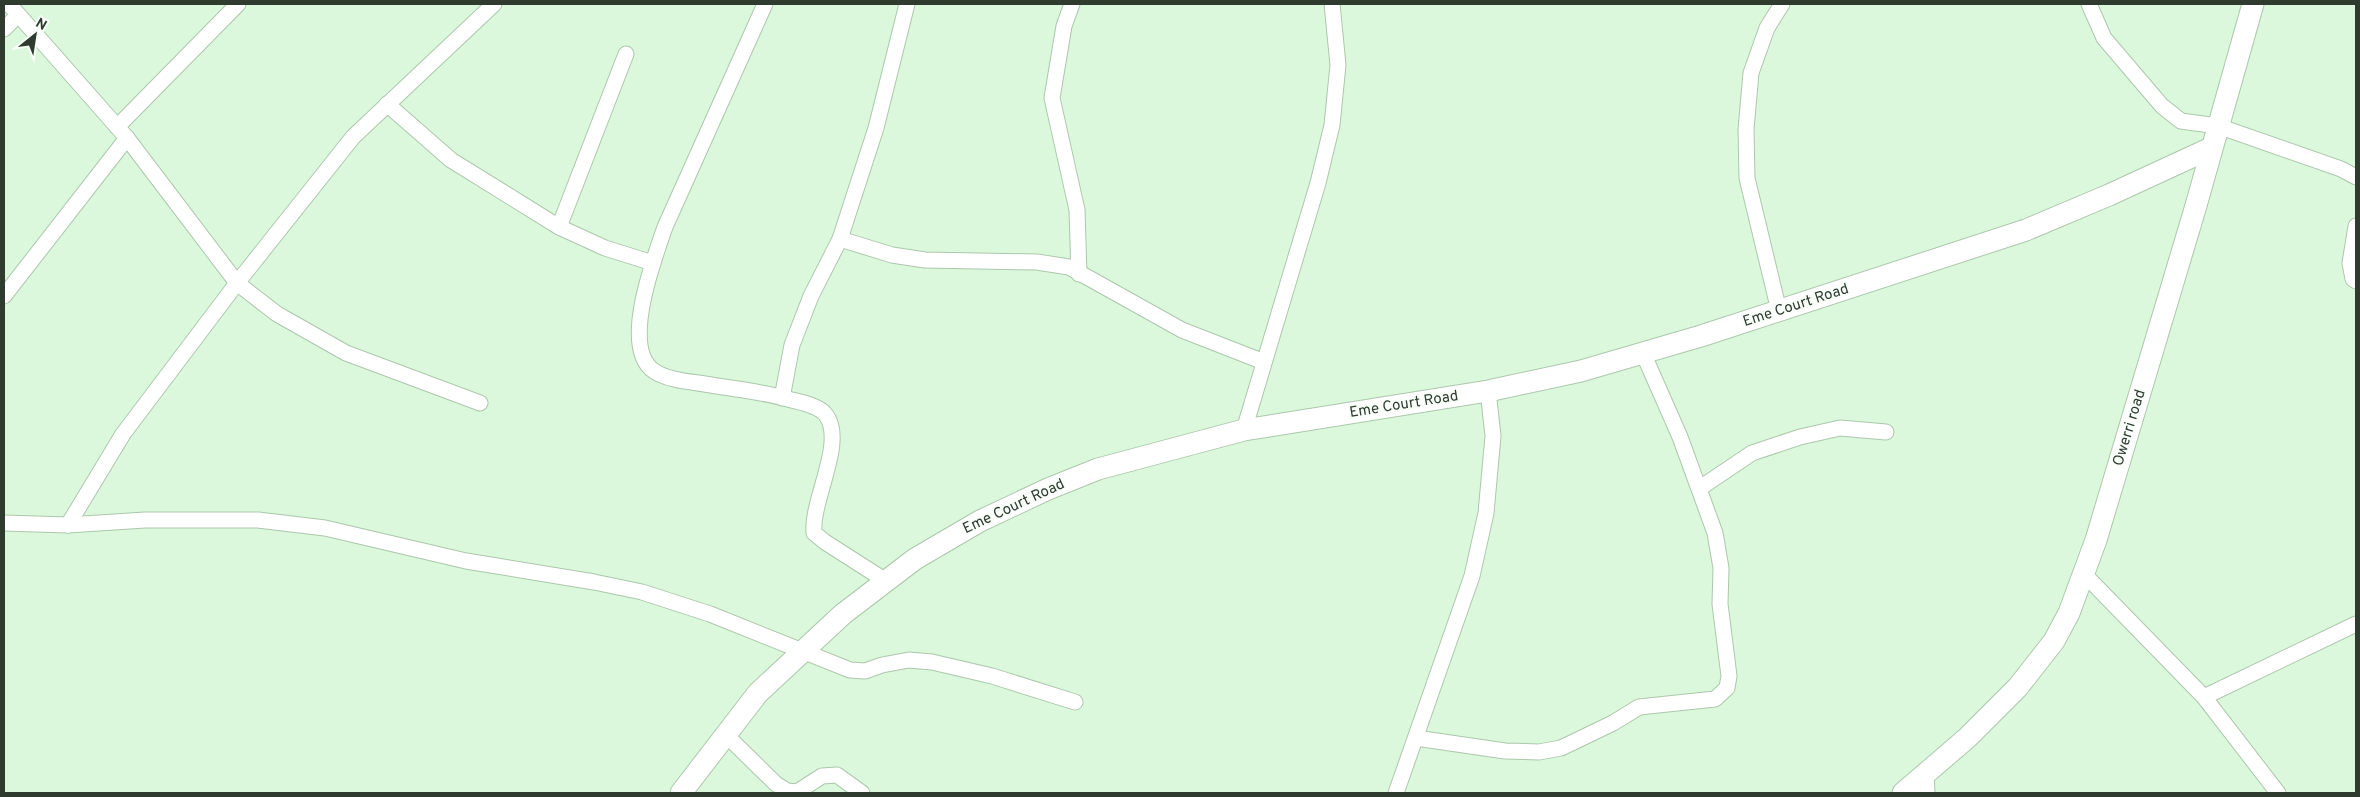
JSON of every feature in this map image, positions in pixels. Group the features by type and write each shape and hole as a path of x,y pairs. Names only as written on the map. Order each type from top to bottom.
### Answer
{"street":[{"path":"117,127 238,4"},
{"path":"68,525 123,434 237,283 353,137 494,4"},
{"path":"765,4 665,227 652,263 640,317 640,350 644,363 655,372 676,380 782,398 812,406 826,414 831,428 831,456 813,519 814,533 886,581"},
{"path":"782,398 792,345 811,296 840,239 887,90 907,4"},
{"path":"1072,4 1064,26 1052,98 1077,210 1079,274"},
{"path":"1244,430 1318,182 1332,125 1338,65 1332,4"},
{"path":"1778,311 1747,178 1746,129 1752,73 1767,28 1782,4"},
{"path":"2089,4 2104,38 2162,106 2180,121 2218,126 2341,169 2356,177"},
{"name":"Owerri road","path":"1903,793 1927,783 1999,708 2038,664 2054,641 2069,613 2099,531 2195,209 2253,4"},
{"path":"4,30 13,10 127,138 237,283 277,314 346,353 480,403"},
{"path":"559,227 626,54"},
{"path":"387,104 451,160 559,227 605,248 652,263"},
{"path":"4,296 127,138"},
{"name":"Eme Court Road","path":"681,793 758,693 843,614 915,559 980,521 1048,489 1098,469 1244,430 1488,391 1581,371 1643,353 2026,230 2109,196 2212,148"},
{"path":"2356,226 2350,263 2353,279 2356,281"},
{"path":"840,239 892,255 925,260 1037,262 1069,267 1182,330 1264,362"},
{"path":"1416,738 1505,751 1539,752 1561,748 1613,723 1639,707 1714,699 1727,688 1729,676 1720,604 1721,568 1715,533 1680,437 1643,353"},
{"path":"1396,793 1472,576 1486,512 1493,436 1488,391"},
{"path":"1700,488 1752,453 1800,437 1840,428 1886,432"},
{"path":"4,523 68,525 145,520 258,520 324,528 466,561 594,582 642,592 710,614 850,670 865,671 882,665 909,660 932,662 992,676 1076,702"},
{"path":"2083,573 2204,697 2278,793"},
{"path":"2204,697 2356,624"},
{"path":"726,735 776,784 787,791 797,792 822,776 838,775 862,793"}]}
